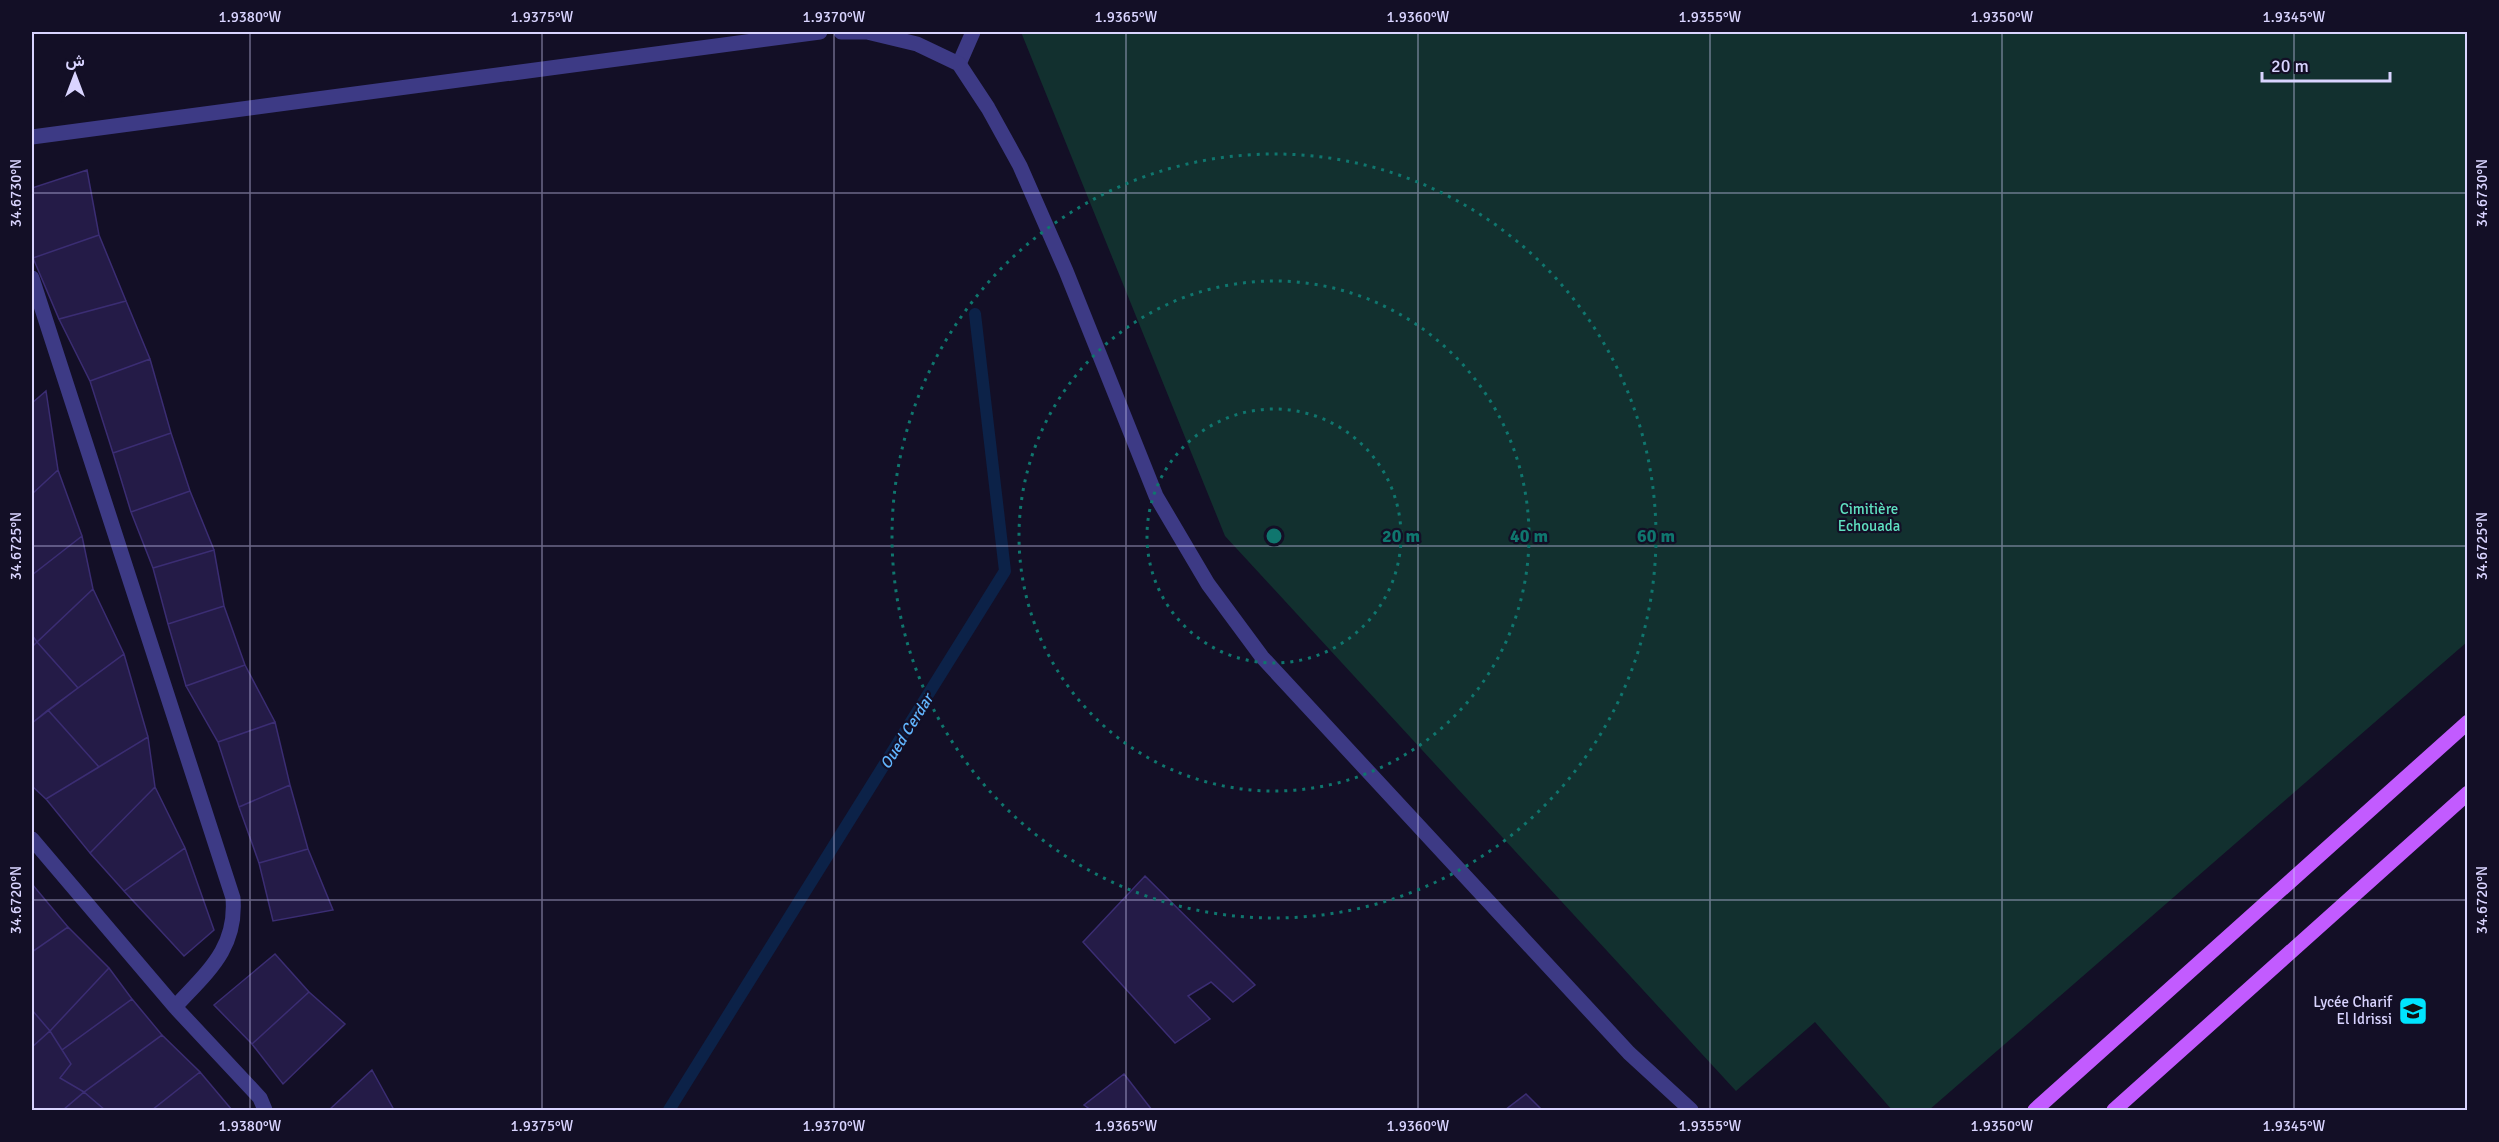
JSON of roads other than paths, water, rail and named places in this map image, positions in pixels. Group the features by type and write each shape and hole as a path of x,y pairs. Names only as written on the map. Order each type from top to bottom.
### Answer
{"main road":[{"path":"2035,1110 2468,722"},
{"path":"2114,1110 2468,793"}],"street":[{"path":"32,137 301,99 820,32"},
{"path":"841,32 867,32 917,44 959,64 988,108 1020,166 1066,271 1156,496 1208,584 1262,657 1629,1053 1691,1110"},
{"path":"959,64 973,32"},
{"path":"32,278 232,898 234,920 230,939 214,964 175,1007"},
{"path":"32,839 175,1007 260,1098 265,1110"}],"waterway":[{"name":"Oued Cerdar","path":"669,1110 1005,571 975,314"}],"place":[{"name":"Lycée Charif El Idrissi","path":"2413,1011"}],"park label":[{"name":"Cimitière Echouada","path":"1869,518"}]}
